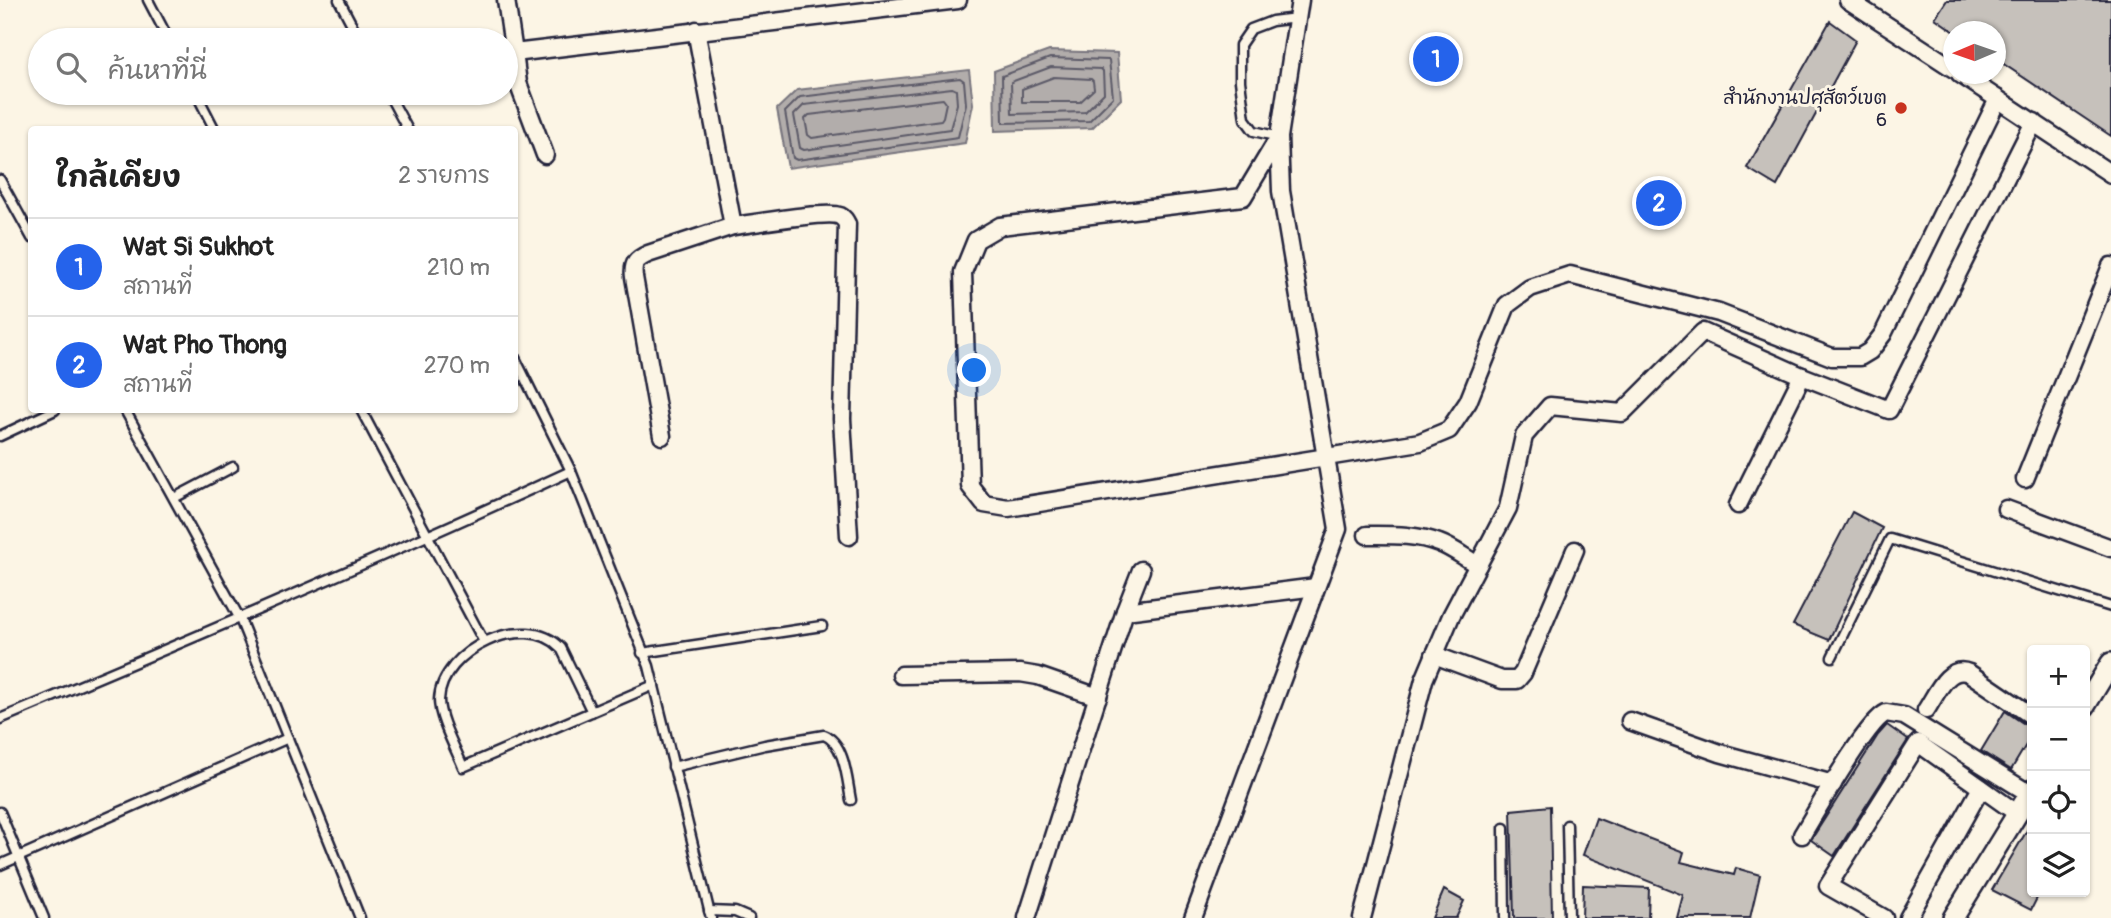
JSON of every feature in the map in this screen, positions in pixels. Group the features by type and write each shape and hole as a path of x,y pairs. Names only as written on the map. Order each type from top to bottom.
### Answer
{"street":[{"path":"506,0 510,28"},
{"path":"518,52 958,0"},
{"path":"1193,918 1338,529 1281,191 1279,137 1300,0"},
{"path":"1848,0 1943,62"},
{"path":"696,30 733,226"},
{"path":"518,83 545,155"},
{"path":"1975,84 2111,174"},
{"path":"1279,137 1243,197 1000,226 976,240 963,272 970,486 984,503 1008,508 1420,442 1449,430 1468,402 1507,305 1530,288 1570,275 1719,313 1832,357 1860,356 1870,351 1883,334 1998,99"},
{"path":"1362,918 1424,680 1451,616 1508,508 1524,436 1550,406 1622,413 1703,332 1802,376 1889,410 2034,122"},
{"path":"662,436 634,277 634,263 649,254 733,226 814,216 842,216 847,224 842,419 849,536"},
{"path":"2025,479 2111,266"},
{"path":"1738,505 1802,376"},
{"path":"2006,509 2111,548"},
{"path":"1367,535 1428,539 1441,543 1478,565"},
{"path":"1434,655 1502,680 1512,681 1521,677 1574,550"},
{"path":"1027,918 1125,611 1141,570"},
{"path":"1125,611 1317,587"},
{"path":"2090,698 2111,663"},
{"path":"1926,710 1951,674 1963,671 2027,713"},
{"path":"901,675 1020,673 1038,676 1098,696"},
{"path":"1802,835 1875,720 1890,712 1904,716 2027,790"},
{"path":"1630,721 1720,753 1833,784"},
{"path":"1884,918 1828,886 1918,743 2018,814"},
{"path":"1908,918 1981,788"},
{"path":"1953,918 2027,799"}],"lane":[{"path":"148,0 163,28"},
{"path":"339,0 354,28"},
{"path":"1279,137 1254,131 1245,119 1240,81 1240,45 1251,29 1272,21 1297,18"},
{"path":"202,105 213,126"},
{"path":"394,105 406,126"},
{"path":"1,183 28,231"},
{"path":"518,364 571,471 649,666 710,915 735,912 749,918"},
{"path":"0,436 49,413"},
{"path":"127,413 240,619 360,918"},
{"path":"363,413 484,642"},
{"path":"174,499 233,467"},
{"path":"0,719 240,619 571,471"},
{"path":"1832,657 1889,539 2111,607"},
{"path":"642,653 822,626"},
{"path":"592,712 566,655 554,640 543,635 514,634 484,642 462,658 448,673 439,701 441,714 463,767 592,712 654,685"},
{"path":"673,767 765,745 824,735 832,738 839,750 851,800"},
{"path":"0,865 288,738"},
{"path":"0,811 44,918"},
{"path":"1567,825 1569,918"},
{"path":"1504,828 1505,918"}],"water":[{"path":"1049,51 1117,53 1121,99 1092,128 995,131 994,71"},
{"path":"969,70 973,104 965,143 788,168 777,109 797,90"}],"building":[{"path":"1947,0 2111,0 2111,136 2006,66 2006,21 1943,21 1943,24 1935,18"},
{"path":"1830,21 1856,40 1777,186 1747,168"},
{"path":"1852,512 1882,528 1829,640 1793,625"},
{"path":"2005,711 2027,725 2027,743 2011,770 1981,751"},
{"path":"1887,725 1908,740 1834,856 1811,840"},
{"path":"1550,806 1552,918 1514,918 1511,810"},
{"path":"1596,818 1684,852 1681,862 1734,875 1736,868 1760,875 1750,918 1677,918 1683,895 1583,855"},
{"path":"2027,830 2027,897 2038,897 2031,910 1992,890"},
{"path":"1583,885 1649,888 1648,918 1582,918"},
{"path":"1444,890 1464,901 1456,918 1432,918"}],"place":[{"name":"Wat Si Sukhot","path":"1436,59"},
{"name":"สำนักงานปศุสัตว์เขต 6","path":"1901,108"},
{"name":"Wat Pho Thong","path":"1659,203"}]}
